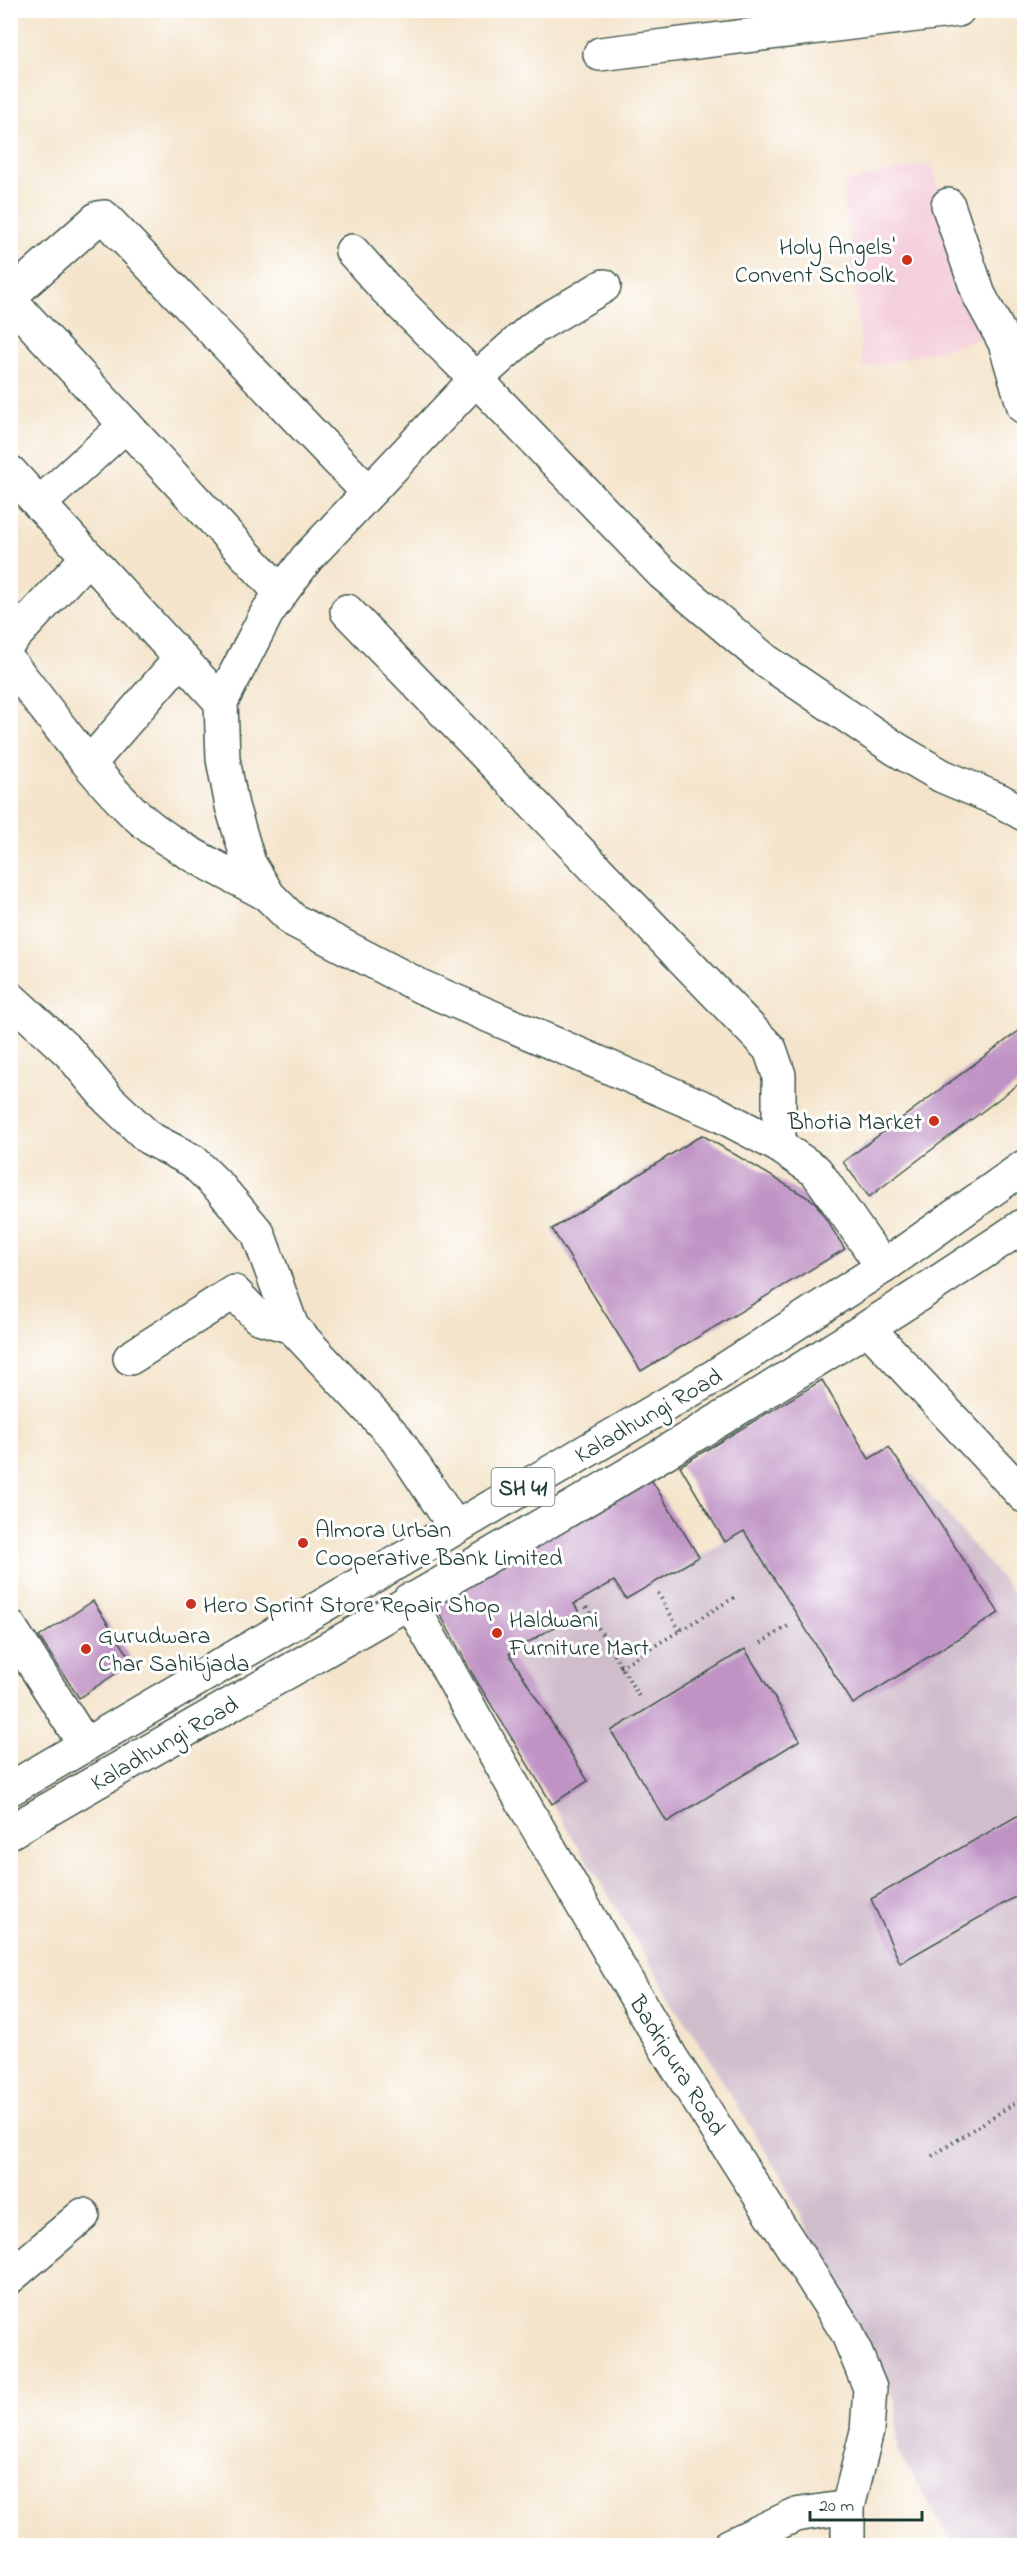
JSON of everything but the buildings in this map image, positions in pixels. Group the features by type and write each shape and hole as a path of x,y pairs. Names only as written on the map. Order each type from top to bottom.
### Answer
{"street":[{"path":"600,54 958,10"},
{"path":"948,205 979,295 1015,342 1024,407"},
{"path":"281,593 10,298 98,218 104,217 368,492"},
{"path":"352,251 385,288 476,379 663,574 766,661 896,749 942,776 999,800 1024,814"},
{"path":"604,286 533,328 476,379 368,492 308,558 281,593 262,622 221,702 223,759 232,806 249,863 269,896 293,920 422,987 716,1113 779,1146 816,1171 883,1267"},
{"path":"39,504 126,425"},
{"path":"10,472 221,702"},
{"path":"10,641 88,557"},
{"path":"347,611 770,1050 779,1076 779,1146"},
{"path":"90,763 181,658"},
{"path":"10,663 90,763 132,811 162,836 269,896"},
{"path":"10,998 69,1052 108,1099 149,1138 193,1161 221,1189 258,1233 292,1327 395,1437 455,1527"},
{"name":"Kaladhungi Road","path":"10,1789 713,1377 883,1267 1024,1167"},
{"name":"Kaladhungi Road","path":"10,1832 655,1460 868,1328 1024,1225"},
{"path":"130,1358 234,1292 258,1317 292,1327"},
{"path":"868,1328 1024,1496"},
{"name":"Badripura Road","path":"392,1565 511,1782 672,2059 847,2332 870,2388 867,2431 848,2507 848,2546"},
{"path":"10,1627 106,1776"},
{"path":"10,2277 83,2215"},
{"path":"729,2546 795,2515 848,2507"}],"path":[{"path":"658,1593 680,1631"},
{"path":"620,1667 735,1597"},
{"path":"585,1607 641,1700"},
{"path":"761,1643 788,1626"},
{"path":"932,2156 1024,2097"}],"shaded area":[{"name":"Holy Angels' Convent Schoolk","path":"931,163 987,337 863,369 843,183"},
{"path":"889,1447 1024,1605 1024,2545 954,2545 897,2450 896,2402 782,2178 473,1675 579,1612 574,1604 614,1581 626,1599"}],"place":[{"name":"Holy Angels' Convent Schoolk","path":"907,260"},
{"name":"Bhotia Market","path":"934,1121"},
{"name":"Almora Urban Cooperative Bank Limited","path":"303,1543"},
{"name":"Hero Sprint Store Repair Shop","path":"191,1604"},
{"name":"Haldwani Furniture Mart","path":"497,1633"},
{"name":"Gurudwara Char Sahibjada","path":"86,1649"}]}
